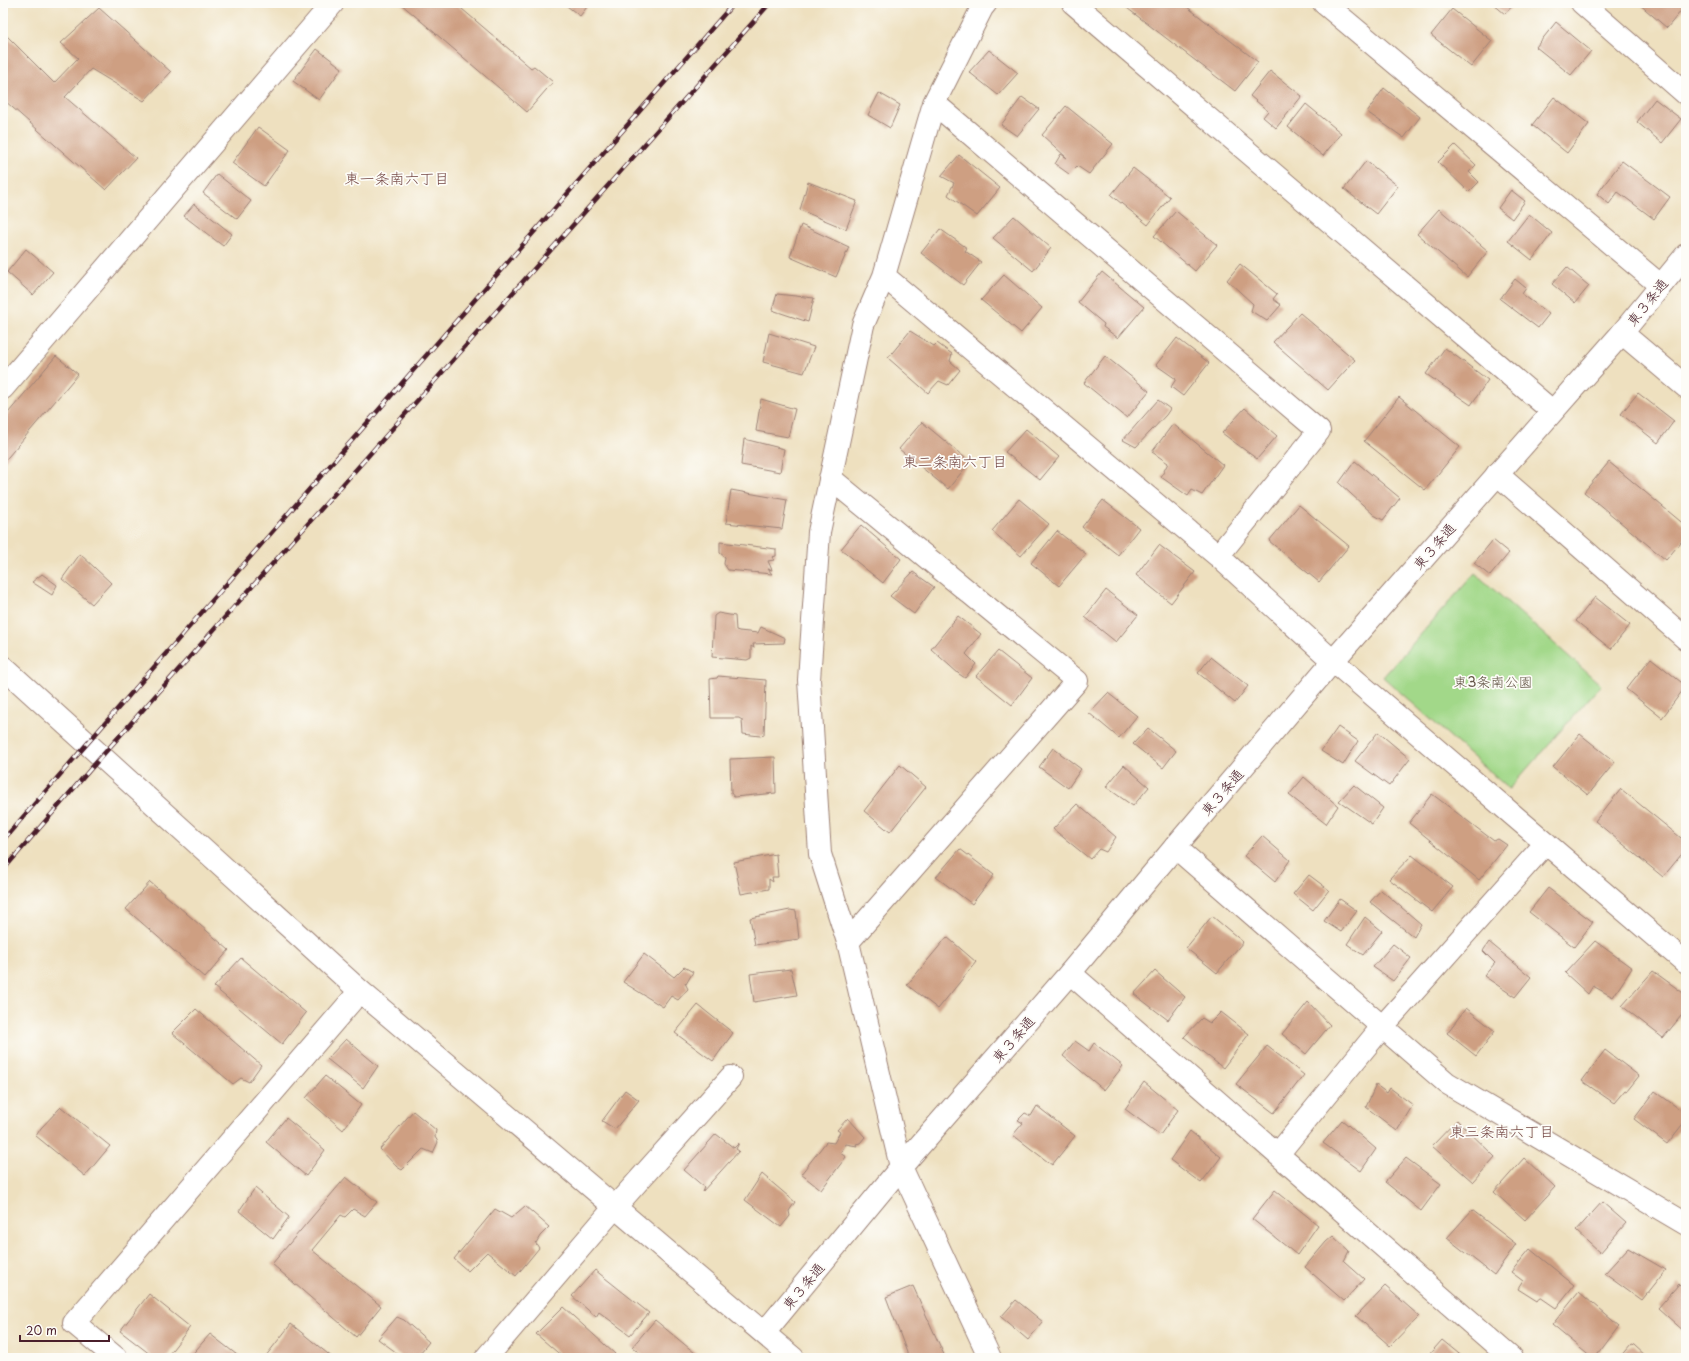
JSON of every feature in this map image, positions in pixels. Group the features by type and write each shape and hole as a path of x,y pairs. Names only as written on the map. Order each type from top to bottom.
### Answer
{"street":[{"path":"3,388 333,3"},
{"path":"986,3 982,8 934,103 884,276 863,325 819,532 809,680 820,854 848,942 901,1167 990,1358"},
{"path":"1073,3 1552,411"},
{"path":"1324,3 1660,285"},
{"path":"1582,3 1686,94"},
{"path":"934,103 1319,431 1218,556"},
{"name":"東３条通","path":"764,1333 901,1167 1070,973 1175,847 1334,661 1622,333 1686,255"},
{"path":"884,276 1218,556 1334,661 1686,963"},
{"path":"1622,333 1686,387"},
{"path":"1497,474 1686,639"},
{"path":"830,478 1077,681 848,942"},
{"path":"3,668 360,991 764,1333 785,1355"},
{"path":"1278,1154 1382,1027 1546,843"},
{"path":"1175,847 1447,1084 1686,1224"},
{"path":"1070,973 1510,1358"},
{"path":"116,1358 74,1322 360,991"},
{"path":"486,1358 615,1207 731,1077"}],"green space":[{"name":"東3条南公園","path":"1475,573 1601,685 1509,789 1383,677"}],"building":[{"path":"400,3 455,3 531,68 534,66 553,82 527,112"},
{"path":"563,3 590,3 580,16"},
{"path":"1124,3 1182,3 1258,62 1235,91 1123,5"},
{"path":"1492,3 1515,3 1505,14"},
{"path":"1638,3 1686,3 1686,5 1667,28"},
{"path":"99,8 171,72 144,101 91,69 65,97 136,158 106,190 4,100 3,85 3,32 54,83 78,58 61,43"},
{"path":"1452,9 1492,41 1471,67 1431,35"},
{"path":"1556,22 1591,51 1571,75 1536,47"},
{"path":"317,49 342,68 319,100 293,81"},
{"path":"989,50 1018,73 998,95 969,72"},
{"path":"1270,71 1302,96 1276,128 1263,117 1268,111 1250,96"},
{"path":"1384,88 1420,117 1404,138 1367,112"},
{"path":"879,93 900,105 890,128 868,115"},
{"path":"1022,97 1039,109 1017,136 1001,125"},
{"path":"1554,97 1589,124 1567,153 1532,125"},
{"path":"1655,99 1681,119 1662,143 1637,122"},
{"path":"1306,104 1341,133 1323,156 1288,127"},
{"path":"1066,106 1113,144 1089,174 1077,166 1069,174 1055,164 1061,154 1067,158 1042,135"},
{"path":"258,127 290,150 264,186 232,163"},
{"path":"1455,145 1476,165 1469,172 1479,182 1469,192 1438,162"},
{"path":"959,155 1000,188 977,216 948,195 954,183 941,176"},
{"path":"1366,161 1398,186 1376,214 1344,189"},
{"path":"1622,161 1670,197 1654,219 1618,192 1609,204 1597,194"},
{"path":"1133,168 1170,197 1148,225 1111,195"},
{"path":"217,174 251,201 237,219 203,193"},
{"path":"808,182 857,201 846,229 800,210"},
{"path":"1511,190 1525,201 1512,219 1498,208"},
{"path":"194,204 232,234 223,246 184,216"},
{"path":"1439,209 1488,251 1467,277 1417,234"},
{"path":"1176,211 1217,245 1195,271 1154,236"},
{"path":"1529,214 1552,233 1532,260 1508,241"},
{"path":"1014,216 1051,248 1033,271 993,238"},
{"path":"801,225 849,247 836,277 790,257"},
{"path":"940,229 967,248 965,251 981,262 963,285 921,253"},
{"path":"26,249 53,272 33,295 7,272"},
{"path":"1240,264 1277,294 1273,299 1281,305 1267,321 1251,311 1253,304 1227,280"},
{"path":"1567,267 1589,286 1575,303 1552,284"},
{"path":"1102,272 1144,307 1118,338 1103,327 1104,324 1078,302"},
{"path":"1004,275 1042,308 1021,333 981,300"},
{"path":"1515,279 1526,288 1522,294 1549,314 1538,328 1500,299"},
{"path":"777,294 814,298 808,322 772,310"},
{"path":"1300,313 1355,360 1328,390 1273,342"},
{"path":"910,331 934,346 937,343 952,354 950,361 960,370 948,385 939,381 928,393 888,358"},
{"path":"769,333 814,347 804,373 763,362"},
{"path":"1177,338 1209,363 1183,396 1171,387 1176,379 1156,365"},
{"path":"1445,348 1488,380 1471,405 1426,374"},
{"path":"56,356 78,374 3,463 3,419"},
{"path":"1105,356 1149,391 1127,418 1084,383"},
{"path":"1638,393 1674,421 1658,443 1621,414"},
{"path":"1399,397 1460,447 1425,490 1364,441"},
{"path":"761,399 795,409 788,437 756,431"},
{"path":"1158,400 1170,409 1166,415 1136,447 1123,440"},
{"path":"1245,408 1277,436 1257,459 1222,433"},
{"path":"922,422 970,462 948,489 899,449"},
{"path":"1173,424 1223,465 1202,495 1192,490 1188,496 1161,477 1168,463 1152,452"},
{"path":"1026,429 1059,457 1040,480 1005,452"},
{"path":"744,439 784,449 780,472 741,465"},
{"path":"1355,461 1400,498 1383,520 1374,515 1339,483"},
{"path":"1609,462 1686,526 1686,536 1666,560 1584,492"},
{"path":"731,490 787,500 782,529 726,523"},
{"path":"1019,499 1049,524 1021,556 992,531"},
{"path":"1103,500 1139,528 1118,555 1082,527"},
{"path":"1299,505 1349,546 1319,582 1269,541"},
{"path":"861,525 901,559 883,583 841,549"},
{"path":"1057,531 1086,554 1059,586 1031,563"},
{"path":"1493,540 1509,553 1490,576 1474,563"},
{"path":"720,542 776,549 776,556 772,557 774,560 768,561 772,570 768,569 772,574 728,570 724,564 725,557 720,553"},
{"path":"1159,545 1195,572 1171,603 1136,575"},
{"path":"80,554 111,583 92,604 62,579"},
{"path":"913,572 934,587 914,614 890,596"},
{"path":"42,574 57,585 52,595 32,582"},
{"path":"1106,590 1138,615 1116,642 1085,617"},
{"path":"1595,597 1630,625 1611,649 1576,621"},
{"path":"718,613 735,616 736,630 758,633 761,627 785,638 784,643 753,644 754,648 751,646 751,658 747,660 712,657 714,616"},
{"path":"958,616 981,634 966,654 976,664 965,678 931,649"},
{"path":"998,651 1032,678 1012,705 976,676"},
{"path":"1211,657 1248,686 1235,703 1198,673"},
{"path":"1651,658 1686,686 1662,718 1626,689"},
{"path":"718,676 766,680 764,735 743,734 742,720 739,718 711,718 710,679 717,678"},
{"path":"1108,693 1137,716 1119,738 1089,713"},
{"path":"1338,727 1358,741 1343,765 1321,751"},
{"path":"1148,728 1176,751 1163,768 1133,744"},
{"path":"1378,732 1410,759 1389,786 1355,761"},
{"path":"1580,734 1615,762 1588,795 1553,767"},
{"path":"1053,748 1081,769 1068,788 1039,767"},
{"path":"775,757 776,793 734,797 731,793 730,759"},
{"path":"900,765 926,787 890,832 864,811"},
{"path":"1124,765 1149,787 1133,806 1106,787"},
{"path":"1304,777 1338,806 1326,824 1289,795"},
{"path":"1354,785 1383,808 1372,824 1339,801"},
{"path":"1621,789 1686,842 1686,849 1663,877 1595,821"},
{"path":"1432,794 1494,841 1498,839 1507,845 1479,880 1409,823"},
{"path":"1077,804 1116,837 1106,852 1099,849 1090,859 1053,829"},
{"path":"1262,836 1290,860 1275,882 1244,856"},
{"path":"960,849 994,875 972,904 936,877"},
{"path":"776,854 778,877 772,877 773,882 769,879 769,889 741,894 734,862"},
{"path":"1412,855 1453,887 1432,912 1389,879"},
{"path":"1309,875 1329,890 1313,910 1293,894"},
{"path":"150,882 229,950 205,978 126,909"},
{"path":"1548,888 1593,922 1574,947 1529,912"},
{"path":"1381,890 1421,924 1414,937 1370,902"},
{"path":"1340,899 1357,911 1341,932 1324,921"},
{"path":"790,910 796,911 799,939 755,945 750,918"},
{"path":"1212,916 1243,942 1217,973 1186,948"},
{"path":"1365,917 1382,931 1363,955 1347,944"},
{"path":"947,937 976,962 938,1009 907,985"},
{"path":"1595,941 1632,968 1613,997 1593,986 1588,994 1565,973"},
{"path":"1489,942 1531,977 1515,997 1484,976 1495,963 1483,951"},
{"path":"1393,944 1411,958 1393,981 1373,967"},
{"path":"644,954 674,977 684,967 693,972 686,984 685,983 688,989 678,1000 671,996 663,1007 623,982"},
{"path":"241,958 306,1013 282,1044 214,987"},
{"path":"791,969 797,995 754,1002 750,974"},
{"path":"1155,971 1185,997 1168,1020 1134,994"},
{"path":"1653,971 1686,995 1686,1010 1663,1038 1622,1006"},
{"path":"1308,1002 1330,1025 1306,1054 1282,1034"},
{"path":"698,1005 733,1033 713,1061 675,1033"},
{"path":"1466,1008 1495,1031 1476,1056 1447,1033"},
{"path":"196,1009 261,1065 249,1082 241,1078 233,1084 172,1033"},
{"path":"1221,1012 1249,1034 1223,1068 1184,1037 1202,1018 1210,1023"},
{"path":"346,1039 378,1066 363,1088 327,1059"},
{"path":"1075,1041 1089,1051 1094,1043 1123,1066 1104,1090 1063,1056"},
{"path":"1267,1046 1304,1075 1274,1113 1236,1084"},
{"path":"1605,1050 1639,1076 1627,1091 1625,1090 1614,1103 1582,1081"},
{"path":"325,1076 361,1105 343,1130 306,1098"},
{"path":"1144,1082 1178,1110 1160,1135 1125,1109"},
{"path":"1376,1085 1387,1093 1390,1088 1413,1105 1397,1131 1366,1107"},
{"path":"625,1090 639,1100 615,1129 602,1121"},
{"path":"1655,1091 1686,1114 1686,1120 1667,1144 1634,1119"},
{"path":"1037,1106 1075,1136 1052,1165 1013,1135 1023,1123 1018,1120 1025,1113 1031,1116"},
{"path":"61,1107 110,1146 85,1176 36,1136 41,1128"},
{"path":"413,1111 436,1130 435,1137 438,1142 433,1153 423,1149 402,1170 397,1167 380,1149"},
{"path":"286,1118 325,1150 306,1176 266,1142"},
{"path":"848,1118 865,1137 860,1143 856,1144 857,1146 846,1144 840,1153 846,1157 821,1190 801,1174 826,1142 834,1143 840,1132 837,1130"},
{"path":"1342,1120 1376,1149 1361,1171 1323,1143"},
{"path":"1457,1120 1495,1157 1473,1182 1432,1146"},
{"path":"1190,1131 1221,1157 1201,1183 1170,1160"},
{"path":"716,1134 734,1148 739,1143 736,1149 739,1151 702,1192 704,1187 684,1170"},
{"path":"1406,1158 1441,1184 1421,1211 1385,1182"},
{"path":"1524,1158 1555,1187 1525,1220 1494,1192"},
{"path":"762,1174 795,1202 789,1211 790,1216 781,1227 745,1200"},
{"path":"346,1177 377,1202 365,1216 353,1209 345,1217 341,1215 312,1250 381,1306 356,1337 272,1264"},
{"path":"255,1188 289,1217 273,1239 239,1211"},
{"path":"1275,1190 1318,1225 1297,1255 1252,1219"},
{"path":"1602,1202 1626,1223 1600,1253 1576,1231"},
{"path":"525,1206 549,1227 540,1236 536,1243 535,1242 539,1248 516,1276 487,1252 468,1271 454,1259 495,1209 511,1218"},
{"path":"1472,1210 1516,1244 1494,1275 1447,1238"},
{"path":"1333,1236 1349,1251 1344,1261 1364,1279 1344,1301 1305,1267"},
{"path":"1628,1248 1666,1270 1642,1300 1605,1273"},
{"path":"1530,1249 1574,1285 1556,1308 1540,1297 1537,1301 1518,1289 1523,1281 1511,1272"},
{"path":"595,1270 649,1313 630,1335 599,1312 596,1317 572,1296"},
{"path":"1679,1284 1686,1290 1686,1333 1658,1308"},
{"path":"913,1286 945,1357 909,1358 886,1297"},
{"path":"1385,1286 1419,1316 1390,1346 1356,1316"},
{"path":"1579,1292 1619,1326 1595,1358 1592,1358 1552,1325"},
{"path":"149,1294 190,1327 166,1358 155,1358 120,1331"},
{"path":"1016,1300 1043,1322 1028,1340 1001,1317"},
{"path":"563,1307 615,1354 612,1358 564,1358 536,1334"},
{"path":"397,1317 404,1320 429,1342 416,1358 404,1358 378,1339"},
{"path":"655,1320 701,1358 646,1358 632,1347"},
{"path":"291,1324 333,1358 265,1357"},
{"path":"210,1334 241,1358 189,1358"},
{"path":"1442,1340 1464,1358 1426,1358"},
{"path":"1631,1345 1634,1346 1647,1358 1620,1358"}],"railway":[{"path":"3,840 734,3"},
{"path":"3,870 101,757 770,3"}],"district":[{"name":"東一条南六丁目","path":"397,177"},
{"name":"東二条南六丁目","path":"955,460"},
{"name":"東三条南六丁目","path":"1502,1130"}]}
